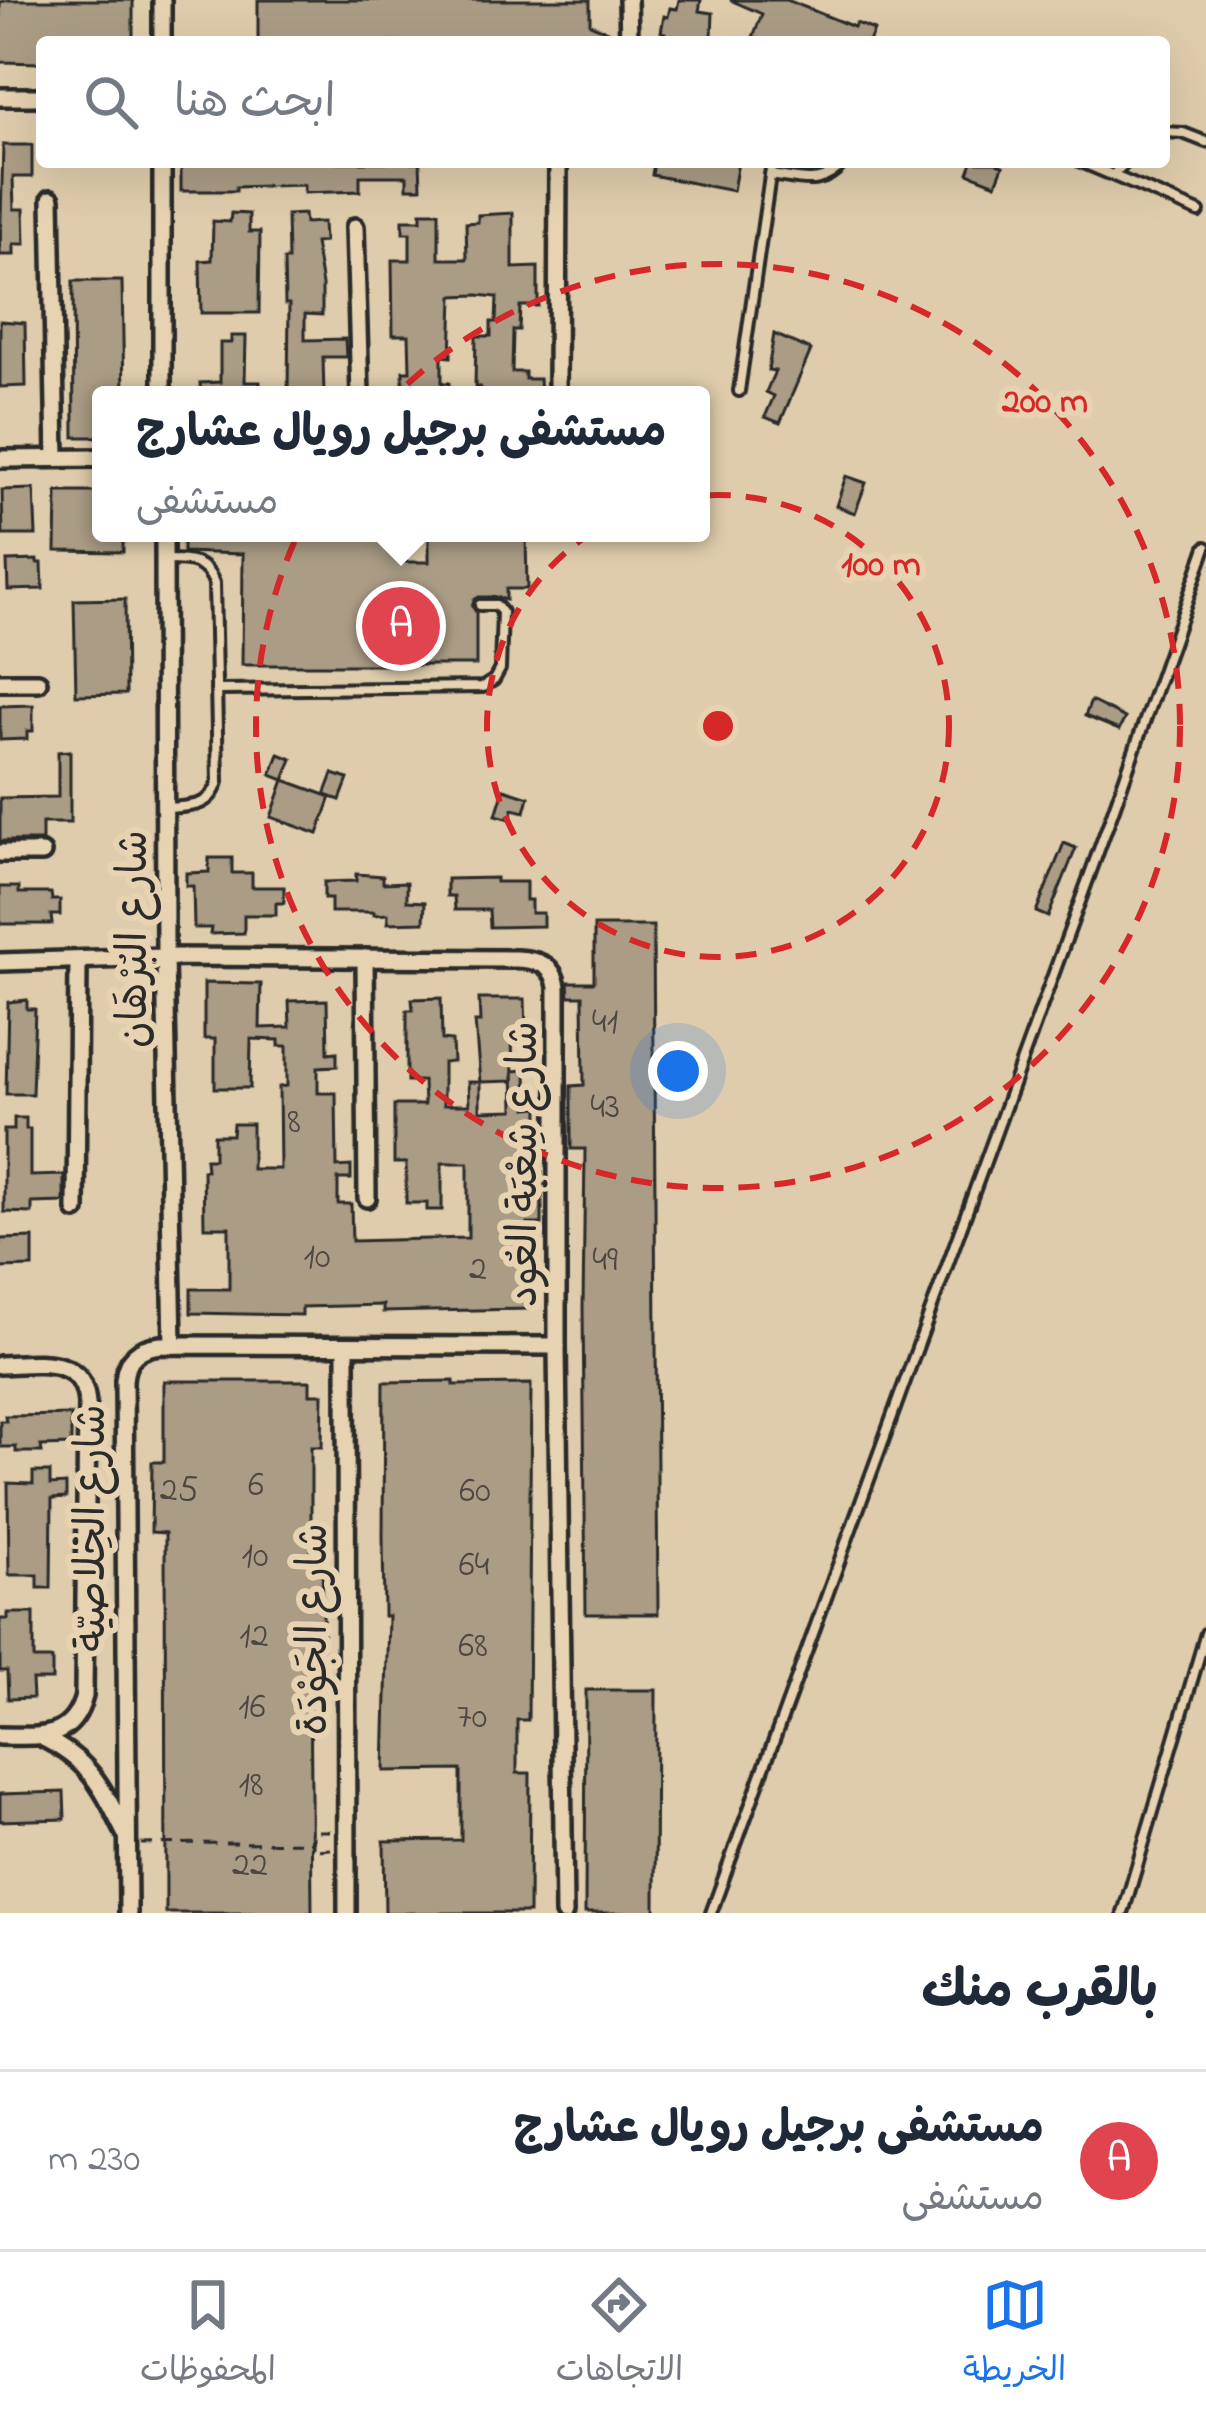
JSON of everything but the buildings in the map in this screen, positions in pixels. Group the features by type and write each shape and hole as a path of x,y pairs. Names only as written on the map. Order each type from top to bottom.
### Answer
{"street":[{"path":"162,0 162,36"},
{"path":"628,0 629,36"},
{"path":"0,98 36,97"},
{"path":"162,168 162,386"},
{"path":"557,386 558,168"},
{"path":"51,199 56,458"},
{"path":"355,227 360,386"},
{"path":"0,459 92,458"},
{"name":"شارع البُرْهَان","path":"164,542 165,957 173,1345"},
{"path":"0,682 38,682"},
{"path":"0,854 42,853"},
{"name":"شارع شِعْبَة العُود","path":"0,962 165,957 524,959 546,965 554,974 564,1913"},
{"path":"365,958 367,1198"},
{"path":"76,1210 78,961"},
{"name":"شارع الخِلاصيّة","path":"128,1913 124,1372 130,1359 140,1350 173,1345 557,1346"},
{"name":"شارع الجَوْدَة","path":"346,1346 347,1913"},
{"path":"0,1365 65,1367 80,1378 87,1395 84,1696 80,1709 58,1732 0,1736"},
{"path":"38,1736 88,1768 127,1841"}],"lane":[{"path":"1170,132 1206,142"},
{"path":"739,391 771,168"},
{"path":"770,175 819,181 839,168"},
{"path":"1095,168 1199,212"},
{"path":"1112,175 1120,168"},
{"path":"711,1913 1201,579 1206,548"},
{"path":"164,560 196,562 211,576 218,782 203,804 166,808"},
{"path":"216,690 483,687 500,669 502,614 496,605 480,605"},
{"path":"1123,1913 1206,1633"}],"path":[{"path":"347,1830 313,1831 314,1850 347,1849"},
{"path":"127,1841 314,1842"}],"place":[{"name":"مستشفى برجيل رويال عشارج","path":"401,626"}]}
